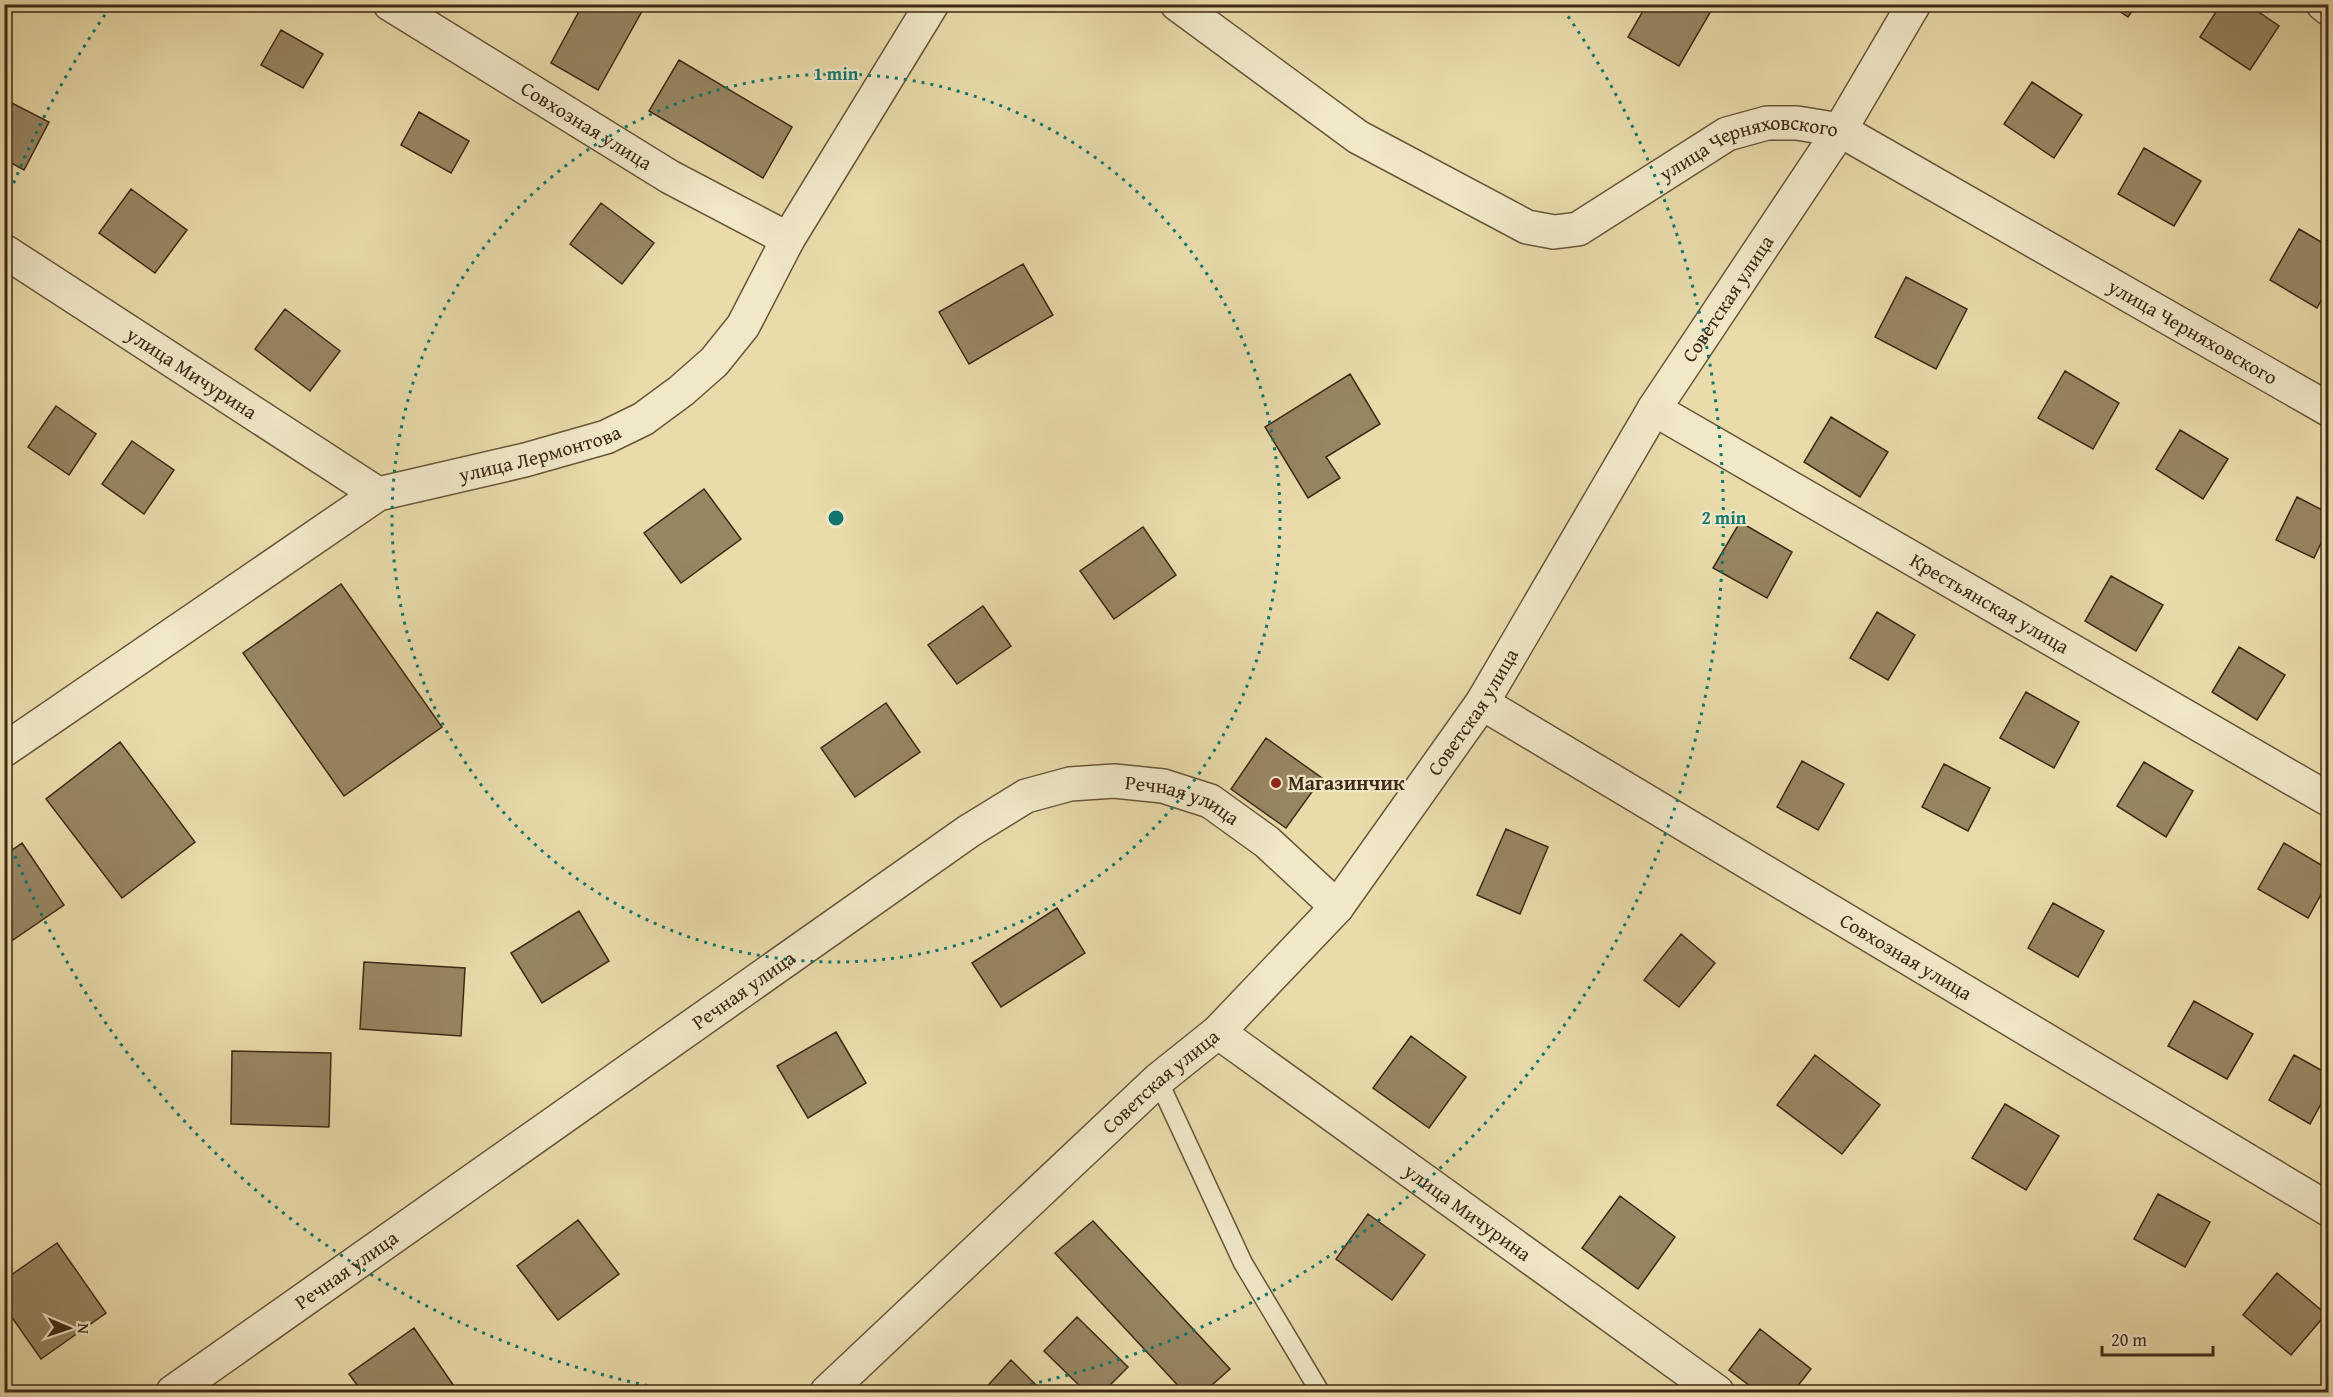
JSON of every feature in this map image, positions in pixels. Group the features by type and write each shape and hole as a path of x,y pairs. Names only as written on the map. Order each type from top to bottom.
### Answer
{"street":[{"name":"Совхозная улица","path":"390,4 670,177 788,239"},
{"name":"улица Лермонтова","path":"4,750 378,494 525,460 606,437 643,419 681,392 714,362 743,326 788,239 932,4"},
{"name":"улица Черняховского","path":"1177,4 1358,136 1527,227 1554,232 1578,229 1727,134 1767,123 1797,123 1840,130 2328,409"},
{"name":"Советская улица","path":"828,1392 1158,1080 1218,1032 1337,907 1482,703 1654,409 1840,130 1914,4"},
{"path":"2323,4 2328,8"},
{"name":"улица Мичурина","path":"4,252 378,494"},
{"name":"Крестьянская улица","path":"1654,409 2328,799"},
{"name":"Совхозная улица","path":"1482,703 2328,1209"},
{"name":"Речная улица","path":"173,1392 969,831 1026,796 1070,784 1114,781 1164,786 1210,801 1267,842 1337,907"},
{"name":"улица Мичурина","path":"1218,1032 1717,1392"}],"lane":[{"path":"1158,1080 1243,1263 1320,1392"}],"building":[{"path":"583,4 646,4 598,90 551,63"},
{"path":"1647,4 1715,4 1679,66 1628,37"},
{"path":"2109,4 2137,4 2128,17"},
{"path":"2221,4 2247,4 2279,26 2250,70 2200,37"},
{"path":"281,30 323,54 303,88 261,65"},
{"path":"679,60 792,127 763,178 649,111"},
{"path":"2032,82 2082,115 2054,158 2004,124"},
{"path":"4,99 49,122 24,170 4,159"},
{"path":"419,112 469,141 451,173 401,145"},
{"path":"2144,148 2201,181 2174,226 2118,194"},
{"path":"131,189 187,230 155,273 99,233"},
{"path":"601,203 654,243 622,284 570,244"},
{"path":"2299,229 2328,246 2328,288 2317,308 2270,280"},
{"path":"1023,264 1053,315 969,364 939,312"},
{"path":"1906,277 1967,309 1936,369 1875,337"},
{"path":"285,309 340,351 310,391 255,349"},
{"path":"2065,371 2119,403 2093,449 2038,418"},
{"path":"1350,374 1380,424 1326,457 1340,478 1308,498 1265,427"},
{"path":"56,406 96,434 69,475 28,447"},
{"path":"1831,417 1888,452 1860,497 1804,462"},
{"path":"2180,430 2228,459 2203,499 2156,469"},
{"path":"132,441 174,470 144,514 102,484"},
{"path":"704,489 741,539 681,583 644,533"},
{"path":"2297,497 2328,513 2328,528 2314,558 2276,540"},
{"path":"1740,522 1792,552 1767,598 1713,568"},
{"path":"1143,527 1176,575 1114,619 1080,571"},
{"path":"2111,576 2163,605 2136,651 2085,621"},
{"path":"341,584 442,727 344,796 243,653"},
{"path":"983,606 1011,646 957,684 928,645"},
{"path":"1877,612 1915,635 1888,680 1850,658"},
{"path":"2239,647 2285,675 2257,720 2212,692"},
{"path":"2026,692 2079,722 2054,768 2000,738"},
{"path":"886,703 920,752 855,797 821,748"},
{"name":"Магазинчик","path":"1266,738 1322,778 1286,828 1231,789"},
{"path":"120,742 195,842 122,898 46,799"},
{"path":"1802,761 1844,784 1818,830 1777,807"},
{"path":"2144,762 2193,791 2166,837 2117,806"},
{"path":"1944,764 1990,788 1968,831 1922,807"},
{"path":"1506,829 1548,847 1520,914 1477,895"},
{"path":"22,843 64,905 4,946 4,856"},
{"path":"2284,843 2328,869 2328,882 2308,918 2258,889"},
{"path":"2053,903 2104,931 2078,977 2028,948"},
{"path":"1057,908 1085,953 1001,1007 972,963"},
{"path":"579,911 609,961 542,1003 511,953"},
{"path":"1681,934 1715,963 1679,1007 1644,980"},
{"path":"364,962 465,968 461,1036 360,1029"},
{"path":"2194,1001 2253,1034 2227,1079 2168,1046"},
{"path":"836,1032 866,1083 808,1118 777,1066"},
{"path":"1411,1036 1466,1077 1429,1128 1373,1088"},
{"path":"232,1051 331,1053 329,1127 231,1124"},
{"path":"1815,1055 1880,1105 1842,1154 1777,1105"},
{"path":"2294,1055 2328,1074 2328,1091 2310,1124 2269,1100"},
{"path":"2005,1104 2059,1136 2026,1190 1972,1158"},
{"path":"2158,1194 2210,1222 2185,1267 2134,1239"},
{"path":"1620,1196 1675,1237 1638,1289 1582,1248"},
{"path":"1368,1214 1425,1255 1392,1300 1336,1259"},
{"path":"578,1220 619,1274 558,1320 517,1266"},
{"path":"1093,1221 1230,1369 1204,1392 1184,1392 1055,1253"},
{"path":"57,1243 106,1313 41,1359 4,1306 4,1280"},
{"path":"2277,1273 2326,1314 2291,1355 2243,1315"},
{"path":"1077,1317 1128,1367 1103,1392 1086,1392 1044,1351"},
{"path":"414,1328 456,1389 450,1392 362,1392 349,1374"},
{"path":"1760,1329 1811,1369 1793,1392 1758,1392 1729,1370"},
{"path":"1011,1360 1043,1392 982,1392"}],"place":[{"name":"Магазинчик","path":"1276,783"}]}
